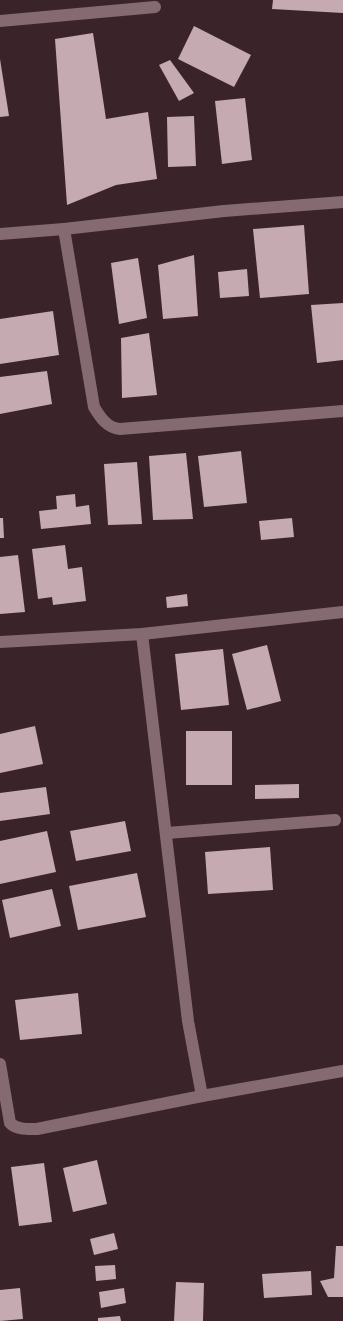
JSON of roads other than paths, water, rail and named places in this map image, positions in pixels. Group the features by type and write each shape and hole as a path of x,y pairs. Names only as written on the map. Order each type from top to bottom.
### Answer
{"street":[{"path":"0,21 155,7"},
{"path":"0,234 64,229 224,211 343,202"},
{"path":"64,229 94,406 101,418 107,424 115,429 120,429 343,411"},
{"path":"0,642 142,634 343,612"},
{"path":"142,634 167,832 188,1021 202,1096"},
{"path":"167,832 335,820"},
{"path":"0,1064 10,1123 21,1129 37,1129 202,1096 343,1071"}]}
